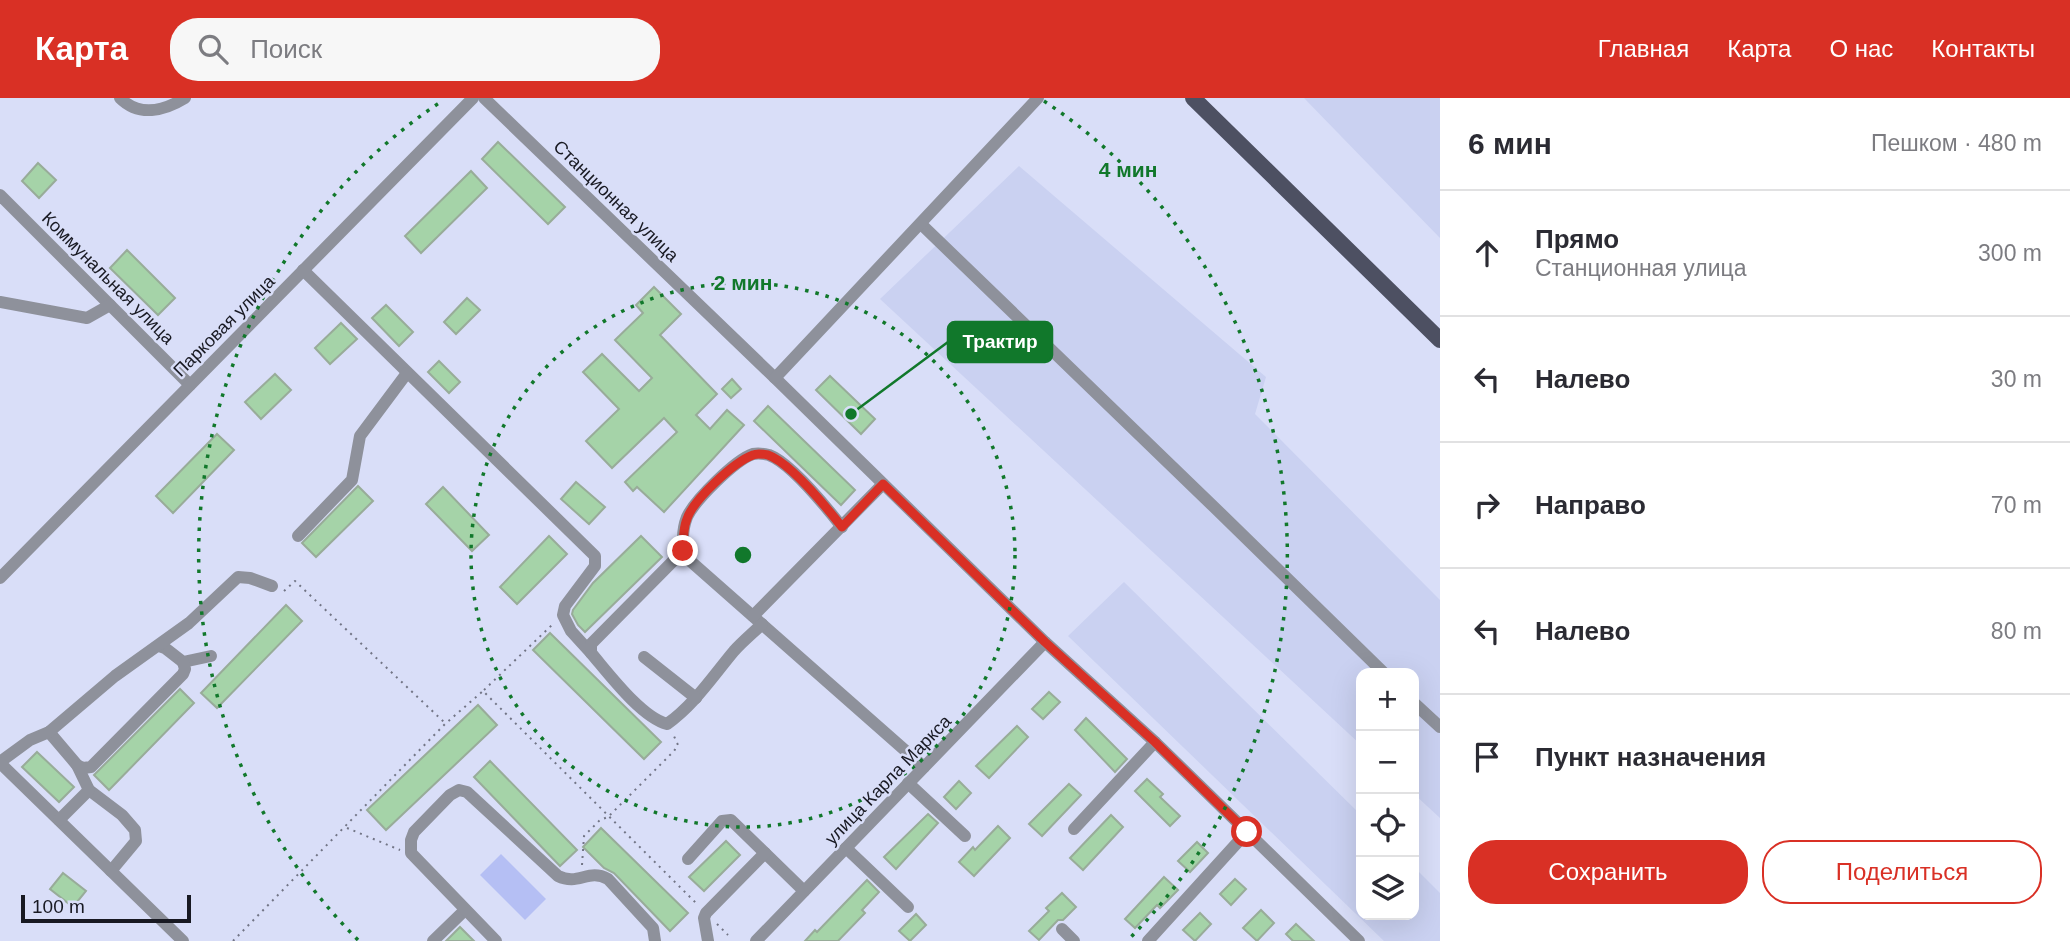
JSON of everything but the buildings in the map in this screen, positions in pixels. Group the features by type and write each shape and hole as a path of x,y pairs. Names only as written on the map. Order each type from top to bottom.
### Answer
{"main road":[{"path":"1193,98 1440,340"}],"street":[{"path":"120,98 144,111 167,109 185,98"},
{"name":"Парковая улица","path":"3,570 473,98"},
{"name":"Станционная улица","path":"484,98 1045,642 1155,742 1359,941"},
{"path":"775,378 1038,98"},
{"name":"Коммунальная улица","path":"0,195 190,385"},
{"path":"920,225 1379,668"},
{"path":"303,270 595,556 595,566 565,606 563,615 571,631 657,722 667,724 696,698 757,620 883,484"},
{"path":"0,302 87,318 110,305"},
{"path":"298,536 352,481 360,436 407,373"},
{"path":"591,653 591,644 683,551 687,519 693,508 722,477 744,459 756,453 782,463 820,500 842,527"},
{"path":"683,551 688,559 924,767"},
{"path":"159,646 189,623 237,577 250,578 272,586"},
{"name":"улица Карла Маркса","path":"756,941 1045,642"},
{"path":"77,765 83,768 91,767 183,674 183,662 166,648 153,646 49,732 30,740 0,763 183,941"},
{"path":"183,662 211,656"},
{"path":"644,657 696,698"},
{"path":"1419,708 1440,727"},
{"path":"49,732 77,765 89,790 135,830 135,841 111,871"},
{"path":"1074,829 1155,742"},
{"path":"908,783 965,836"},
{"path":"59,820 89,790"},
{"path":"496,941 411,853 411,840 415,832 458,790 467,792 558,876 570,881 592,875 608,878 653,928 655,941"},
{"path":"688,859 722,821 731,820 804,891"},
{"path":"1150,940 1247,832"},
{"path":"846,848 908,906"},
{"path":"708,941 704,918 706,913 765,853"},
{"path":"433,941 465,910"},
{"path":"1062,929 1074,941"}],"path":[{"path":"272,586 280,594 295,581 445,724"},
{"path":"483,691 563,615"},
{"path":"570,881 582,867 584,836 600,820 608,817 674,751 676,739 667,724"},
{"path":"346,827 411,853"}],"shaded area":[{"path":"1304,98 1440,98 1440,238"},
{"path":"1019,166 1266,377 1255,414 1440,600 1440,818 1419,799 1419,668 1356,668 1356,740 880,299"},
{"path":"1124,582 1356,810 1356,914 1068,636"},
{"path":"501,854 546,899 525,920 480,875"},
{"path":"1419,872 1440,893 1440,941 1384,941 1362,920 1419,920"}],"place":[{"name":"Трактир","path":"851,414"}],"route":[{"path":"683,551 687,519 693,508 722,477 756,453 782,463 820,500 842,527 883,484 1045,642 1155,742 1247,832"}]}
